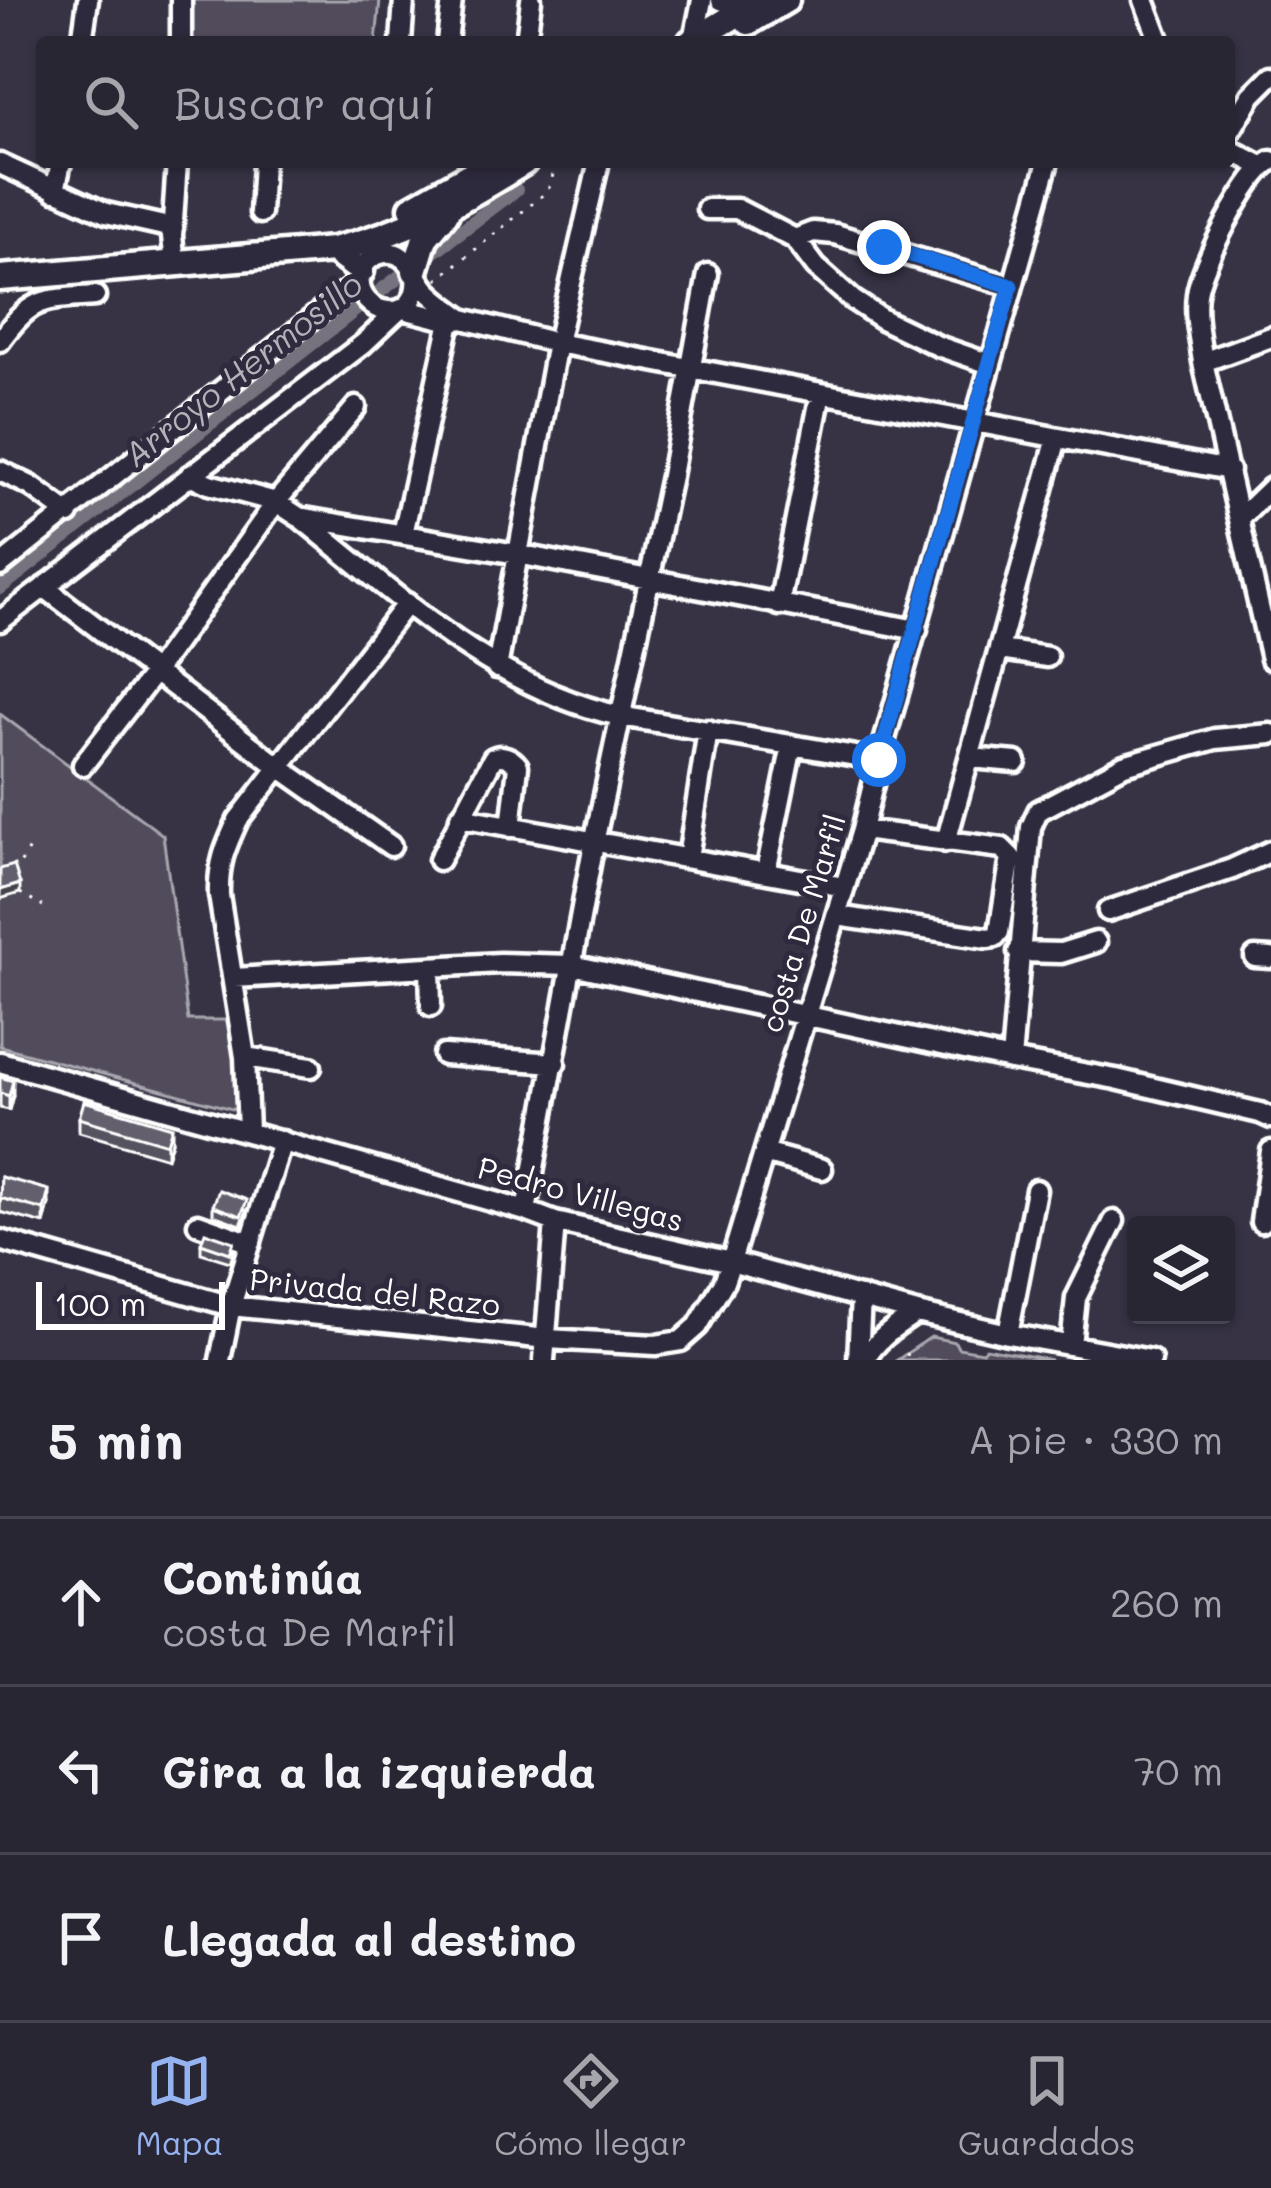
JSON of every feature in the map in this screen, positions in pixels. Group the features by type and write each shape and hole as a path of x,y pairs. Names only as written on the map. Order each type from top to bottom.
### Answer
{"main road":[{"path":"727,36 786,0"},
{"path":"701,36 754,5"},
{"path":"370,260 486,168"},
{"path":"0,266 173,247 277,242 370,260 514,168"},
{"path":"415,267 439,219 462,200"},
{"path":"0,278 173,247 333,250 370,260"}],"street":[{"path":"83,36 88,0"},
{"path":"181,0 181,36"},
{"path":"401,36 404,0"},
{"path":"448,36 452,0"},
{"path":"527,36 531,0"},
{"path":"694,36 702,0"},
{"path":"721,0 754,5"},
{"path":"1144,0 1158,36"},
{"path":"1235,123 1271,76"},
{"path":"1235,151 1266,163 1236,207 1201,274 1196,319 1271,659"},
{"path":"0,164 173,247 177,168"},
{"path":"55,191 60,168"},
{"path":"260,213 263,168"},
{"path":"497,668 557,343 598,168"},
{"name":"costa De Marfil","path":"681,1341 698,1326 731,1262 862,830 1046,168"},
{"path":"707,209 737,209 795,239 816,267 882,319 990,364"},
{"path":"795,239 813,232 835,234 1011,286"},
{"path":"0,566 69,514 370,260 396,254 415,267 456,320"},
{"path":"370,260 415,267"},
{"path":"370,260 388,312 456,320 1229,470"},
{"path":"0,621 363,344 415,294 415,267"},
{"path":"526,1210 708,274"},
{"path":"0,341 34,304 94,296"},
{"path":"403,534 456,320"},
{"path":"1203,362 1271,337"},
{"path":"779,605 821,393"},
{"path":"83,765 276,502 356,407"},
{"path":"946,842 1057,438"},
{"path":"0,471 31,486 69,514"},
{"path":"190,475 276,502 497,668 588,709 879,760"},
{"path":"1241,518 1271,488"},
{"path":"299,518 916,630"},
{"path":"44,587 279,767 391,846"},
{"path":"248,1131 245,1058 218,872 224,851 238,820 407,603"},
{"path":"1000,650 1047,657"},
{"path":"688,858 708,730"},
{"path":"1011,1060 1031,827 1038,811 1124,765 1215,739 1271,734"},
{"path":"766,872 792,745"},
{"path":"439,860 493,758 503,756 518,766 511,827"},
{"path":"970,758 1016,762"},
{"path":"460,817 844,886"},
{"path":"837,916 956,935 995,937 1000,932 1011,857 1002,848 862,830"},
{"path":"1108,911 1271,851"},
{"path":"1018,952 1061,952 1096,942"},
{"path":"234,978 500,963 572,964 1116,1079 1271,1118"},
{"path":"430,967 431,1006"},
{"path":"444,1055 555,1063"},
{"path":"245,1058 311,1067"},
{"name":"Pedro Villegas","path":"0,1063 555,1222 731,1262 916,1313 1151,1360"},
{"path":"220,1360 231,1306 283,1142"},
{"path":"1262,1222 1271,1151"},
{"path":"764,1153 822,1169"},
{"path":"1008,1334 1036,1190"},
{"path":"1072,1345 1076,1298 1114,1221"},
{"path":"544,1360 555,1222"},
{"path":"198,1224 251,1244"},
{"name":"Privada del Razo","path":"0,1240 231,1306 547,1339 656,1345 681,1341"},
{"path":"861,1298 861,1360"},
{"path":"861,1360 884,1335 916,1313"}],"path":[{"path":"415,267 543,195 551,185 554,168"},
{"path":"14,874 28,848"},
{"path":"20,893 43,906"}],"shaded area":[{"path":"192,0 380,0 377,36 189,36"},
{"path":"0,714 163,835 188,1020 232,1020 239,1111 0,1046"},
{"path":"931,1337 955,1342 958,1348 1051,1360 897,1360"}],"building":[{"path":"14,865 20,884 0,890 0,869"},
{"path":"0,1077 13,1081 9,1096 0,1093"},
{"path":"84,1101 172,1127 167,1144 79,1118"},
{"path":"1,1177 49,1190 44,1210 0,1198"},
{"path":"219,1190 247,1200 241,1216 213,1206"},
{"path":"205,1232 234,1242 230,1253 201,1243"}],"waterway":[{"name":"Arroyo Hermosillo","path":"0,588 516,190"}],"route":[{"path":"879,760 1011,286 884,247"}]}
